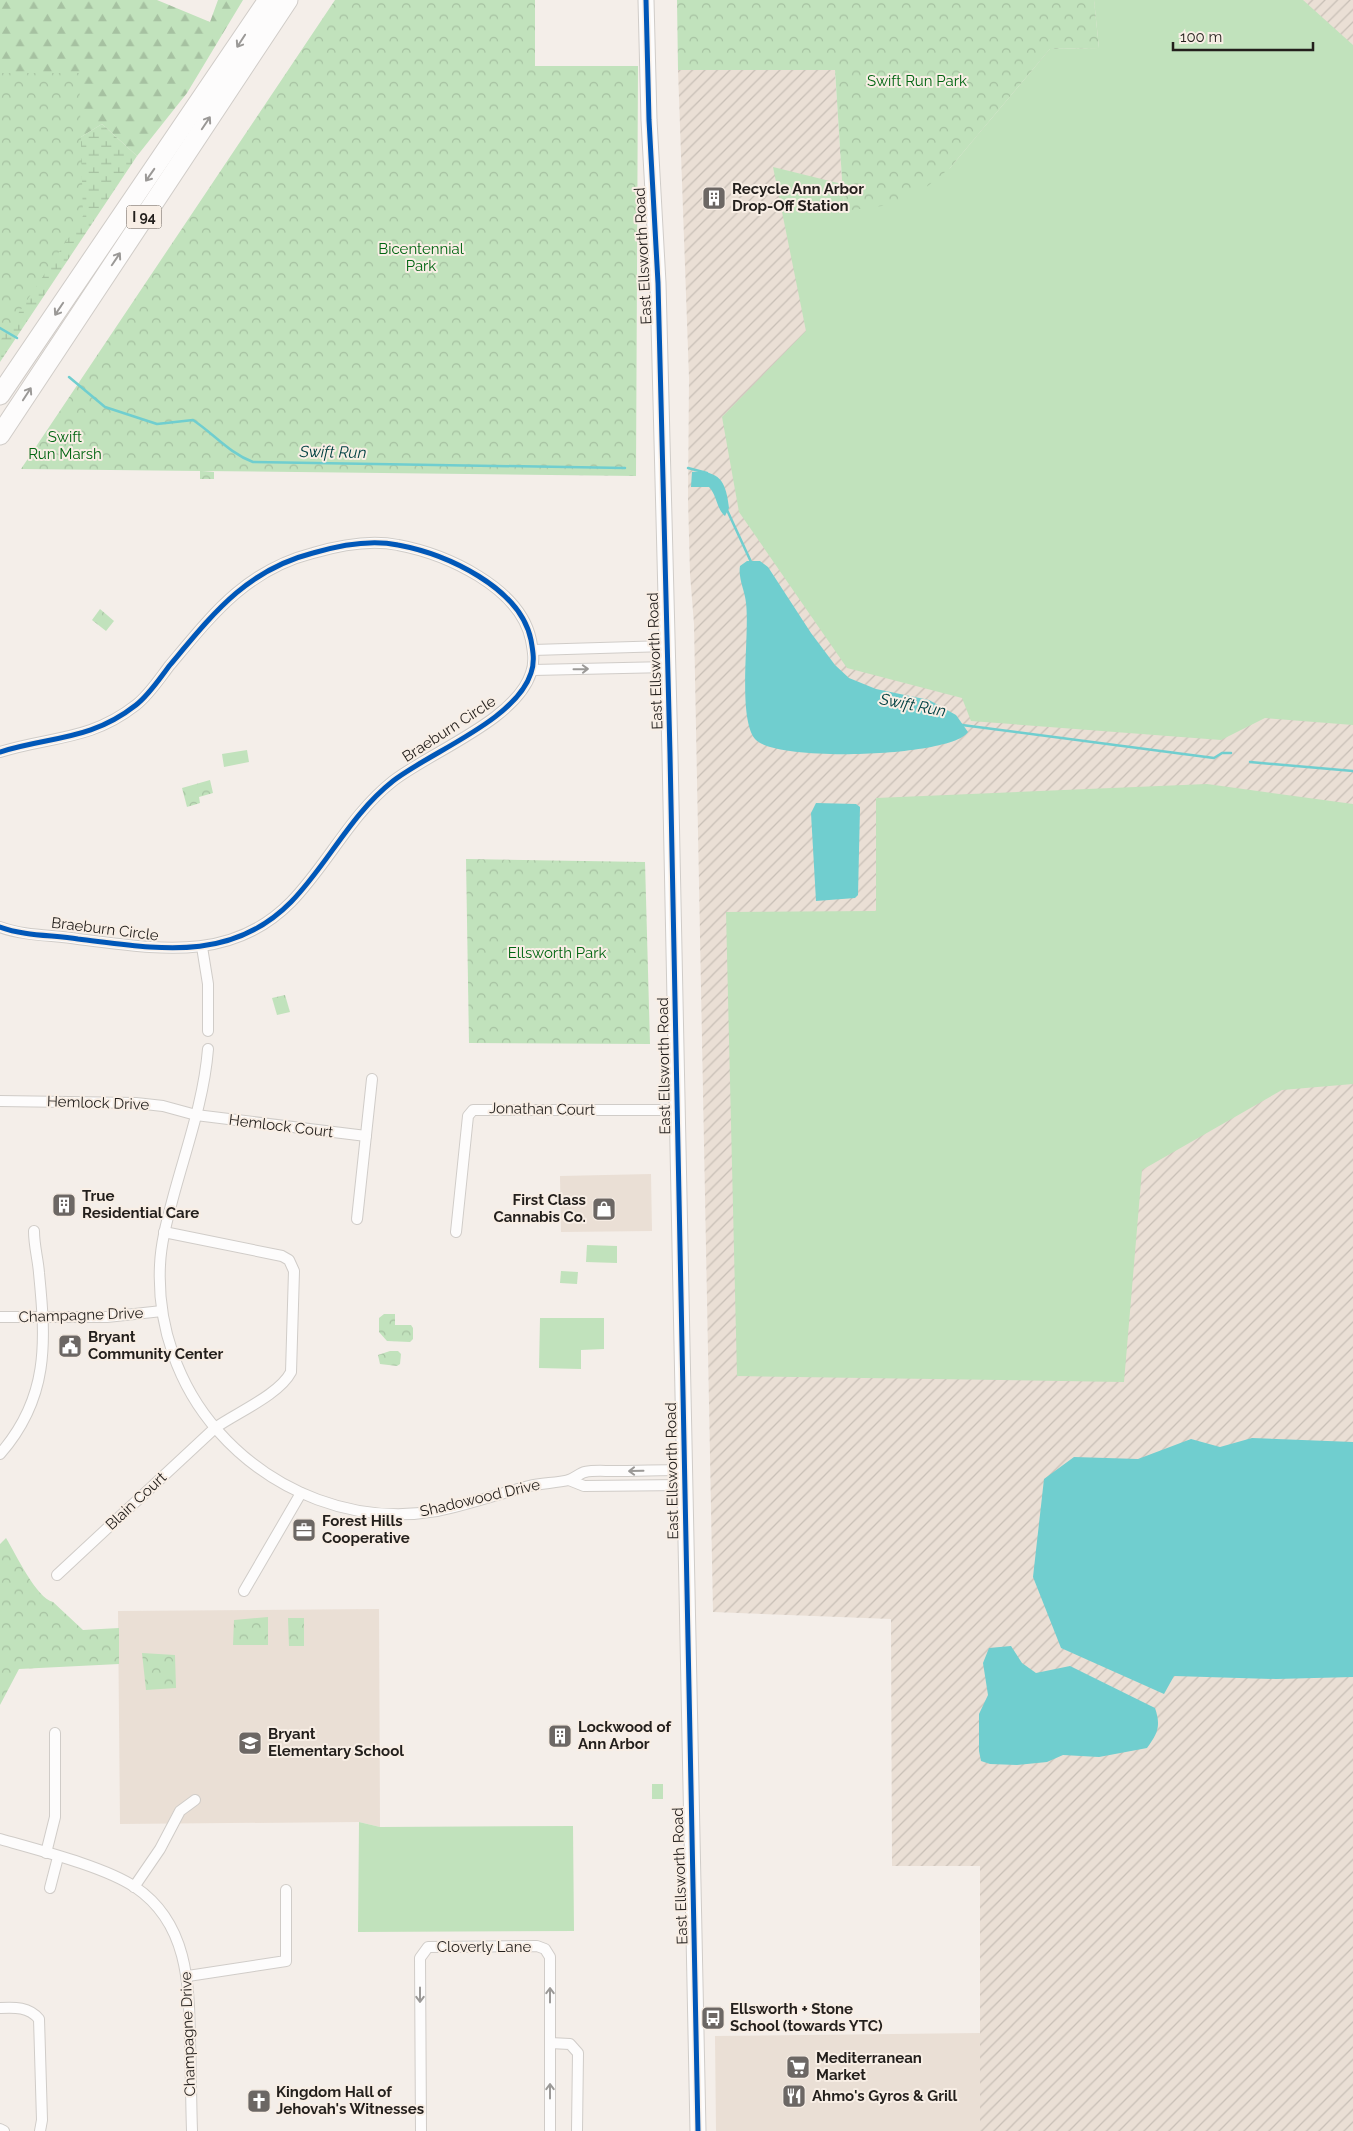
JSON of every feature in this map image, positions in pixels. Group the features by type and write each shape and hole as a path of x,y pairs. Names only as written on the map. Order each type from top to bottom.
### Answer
{"highway":[{"name":"I 94","path":"0,395 268,0"},
{"name":"I 94","path":"0,435 288,0"}],"main road":[{"name":"East Ellsworth Road","path":"646,0 649,120 658,283 668,667 698,2131"}],"street":[{"path":"0,752 90,732 113,721 139,703 201,627 240,588 284,563 337,547 365,543 396,544 424,552 464,568 480,577 511,601 523,617 533,650 533,670 668,667"},
{"path":"533,650 667,646"},
{"name":"Braeburn Circle","path":"0,927 22,932 142,947 180,949 202,947 243,935 287,906 309,883 340,838 373,800 410,769 504,710 526,685 533,670"},
{"path":"202,947 208,984 208,1031"},
{"name":"Shadowood Drive","path":"208,1049 204,1087 164,1232 160,1263 162,1311 172,1353 197,1402 215,1428 258,1470 301,1494 322,1502 360,1511 416,1513 454,1507 530,1486 569,1480 584,1472 685,1477"},
{"path":"358,1219 372,1079"},
{"name":"Hemlock Drive","path":"0,1101 136,1103 163,1106 196,1115"},
{"name":"Jonathan Court","path":"456,1232 468,1116 473,1110 677,1110"},
{"name":"Hemlock Court","path":"196,1115 366,1136"},
{"path":"0,1454 23,1425 34,1400 42,1362 42,1317 34,1231"},
{"name":"Blain Court","path":"57,1575 215,1428 244,1412 285,1381 291,1372 292,1265 282,1256 164,1232"},
{"name":"Champagne Drive","path":"0,1317 108,1317 162,1311"},
{"name":"Shadowood Drive","path":"569,1480 584,1486 685,1477"},
{"path":"244,1591 301,1494"},
{"path":"46,1853 56,1817 55,1732"},
{"path":"134,1887 160,1849 180,1810 195,1800"},
{"name":"Champagne Drive","path":"0,1838 102,1872 134,1887 148,1897 172,1927 180,1944 188,1976 192,2131"},
{"path":"50,1888 58,1857"},
{"path":"188,1976 286,1961 286,1890"},
{"name":"Cloverly Lane","path":"421,2131 420,1958 428,1947 537,1946 545,1949 550,1957 550,2131"},
{"path":"0,2008 25,2009 34,2013 39,2019 42,2120 40,2131"},
{"path":"550,2043 570,2044 578,2053 577,2131"},
{"path":"0,2129 4,2131"}],"shaded area":[{"path":"1094,0 1353,0 1353,2131 980,2131 980,1866 892,1866 891,1619 713,1612 694,624 690,574 688,499 689,378 678,70 835,70 844,210 882,206 950,168 1050,49 1099,48"},
{"path":"651,1174 652,1231 561,1232 560,1176"},
{"name":"Bryant Elementary School","path":"379,1609 380,1827 359,1822 120,1824 118,1611"},
{"path":"980,2033 980,2131 716,2131 715,2036"}],"green space":[{"path":"0,0 157,0 210,22 218,0 243,0 187,93 137,156 102,124 26,171 0,148"},
{"name":"Bicentennial Park","path":"335,0 535,0 535,66 638,66 636,476 202,471 214,472 214,479 200,479 200,471 21,469"},
{"name":"Swift Run Park","path":"677,0 1094,0 1099,48 1050,49 950,168 919,193 882,206 844,211 835,70 678,70"},
{"path":"1094,0 1303,0 1353,45 1353,725 1265,718 1221,740 971,721 962,698 847,668 739,512 722,417 806,331 773,167 842,184 844,210 950,168 1050,49 1099,48"},
{"path":"0,73 79,73 83,216 0,341"},
{"path":"102,124 137,156 0,362 0,148 27,170"},
{"path":"100,609 114,621 106,631 92,620"},
{"path":"247,750 249,762 224,767 222,754"},
{"path":"210,780 213,793 199,797 200,803 187,807 182,788"},
{"path":"1207,784 1353,804 1353,1084 1282,1090 1142,1170 1124,1382 737,1376 726,912 876,911 876,798"},
{"name":"Ellsworth Park","path":"466,859 645,862 650,1044 469,1043"},
{"path":"285,995 290,1012 277,1015 272,998"},
{"path":"587,1245 617,1246 617,1263 586,1262"},
{"path":"561,1271 578,1272 577,1284 560,1283"},
{"path":"384,1314 395,1314 395,1325 411,1325 413,1328 413,1339 410,1342 387,1341 379,1332 379,1318"},
{"path":"540,1318 604,1318 604,1349 581,1350 581,1369 539,1368"},
{"path":"390,1351 398,1351 401,1354 400,1364 397,1366 380,1364 378,1355"},
{"path":"6,1538 27,1575 40,1593 53,1602 83,1630 119,1628 119,1664 19,1669 0,1705 0,1544"},
{"path":"268,1617 268,1645 233,1645 234,1620"},
{"path":"288,1618 304,1618 304,1646 289,1646"},
{"path":"142,1653 175,1655 176,1688 146,1690"},
{"path":"652,1784 663,1784 663,1799 652,1799"},
{"path":"359,1822 380,1827 573,1826 574,1931 358,1932"}],"water":[{"path":"692,472 710,473 716,476 724,485 729,508 725,516 709,487 691,487"},
{"path":"747,561 760,561 768,567 811,633 835,665 849,678 876,689 929,700 956,715 968,732 955,740 931,747 899,752 863,754 794,752 769,747 755,739 750,728 745,694 747,617 740,566"},
{"path":"816,803 856,804 860,807 858,895 855,898 816,901 811,813"},
{"path":"1252,1438 1353,1442 1353,1677 1276,1679 1174,1676 1164,1694 1061,1648 1033,1577 1044,1479 1074,1457 1138,1459 1191,1439 1220,1447"},
{"path":"1011,1646 1022,1663 1036,1673 1070,1666 1155,1708 1158,1725 1154,1738 1147,1748 1099,1757 1063,1755 1047,1762 1017,1765 990,1764 981,1761 979,1751 979,1714 988,1695 983,1663 989,1648"}],"waterway":[{"name":"Swift Run","path":"0,328 17,338"},
{"name":"Swift Run","path":"69,377 105,407 157,424 193,420 236,454 253,462 625,468"},
{"name":"Swift Run","path":"688,468 707,473"},
{"name":"Swift Run","path":"727,510 752,564"},
{"name":"Swift Run","path":"962,725 1214,758 1222,753 1231,753"},
{"name":"Swift Run","path":"1250,762 1353,771"}],"cycle path":[{"path":"646,0 649,120 658,283 670,754 698,2131"},
{"path":"0,752 70,736 103,725 119,717 145,696 216,612 249,583 289,561 334,548 355,544 387,543 417,549 458,565 497,589 512,604 524,621 531,640 533,652 531,673 522,690 509,705 491,720 393,781 364,809 291,902 267,922 243,935 217,943 163,948 29,934 0,927"}],"place":[{"name":"Recycle Ann Arbor Drop-Off Station","path":"714,198"},
{"name":"True Residential Care","path":"64,1205"},
{"name":"First Class Cannabis Co.","path":"604,1209"},
{"name":"Bryant Community Center","path":"70,1346"},
{"name":"Forest Hills Cooperative","path":"304,1530"},
{"name":"Lockwood of Ann Arbor","path":"560,1736"},
{"name":"Bryant Elementary School","path":"250,1743"},
{"name":"Ellsworth + Stone School (towards YTC)","path":"713,2018"},
{"name":"Mediterranean Market","path":"798,2067"},
{"name":"Ahmo's Gyros & Grill","path":"794,2096"},
{"name":"Kingdom Hall of Jehovah's Witnesses","path":"259,2101"}],"park label":[{"name":"Swift Run Marsh","path":"65,446"}]}
